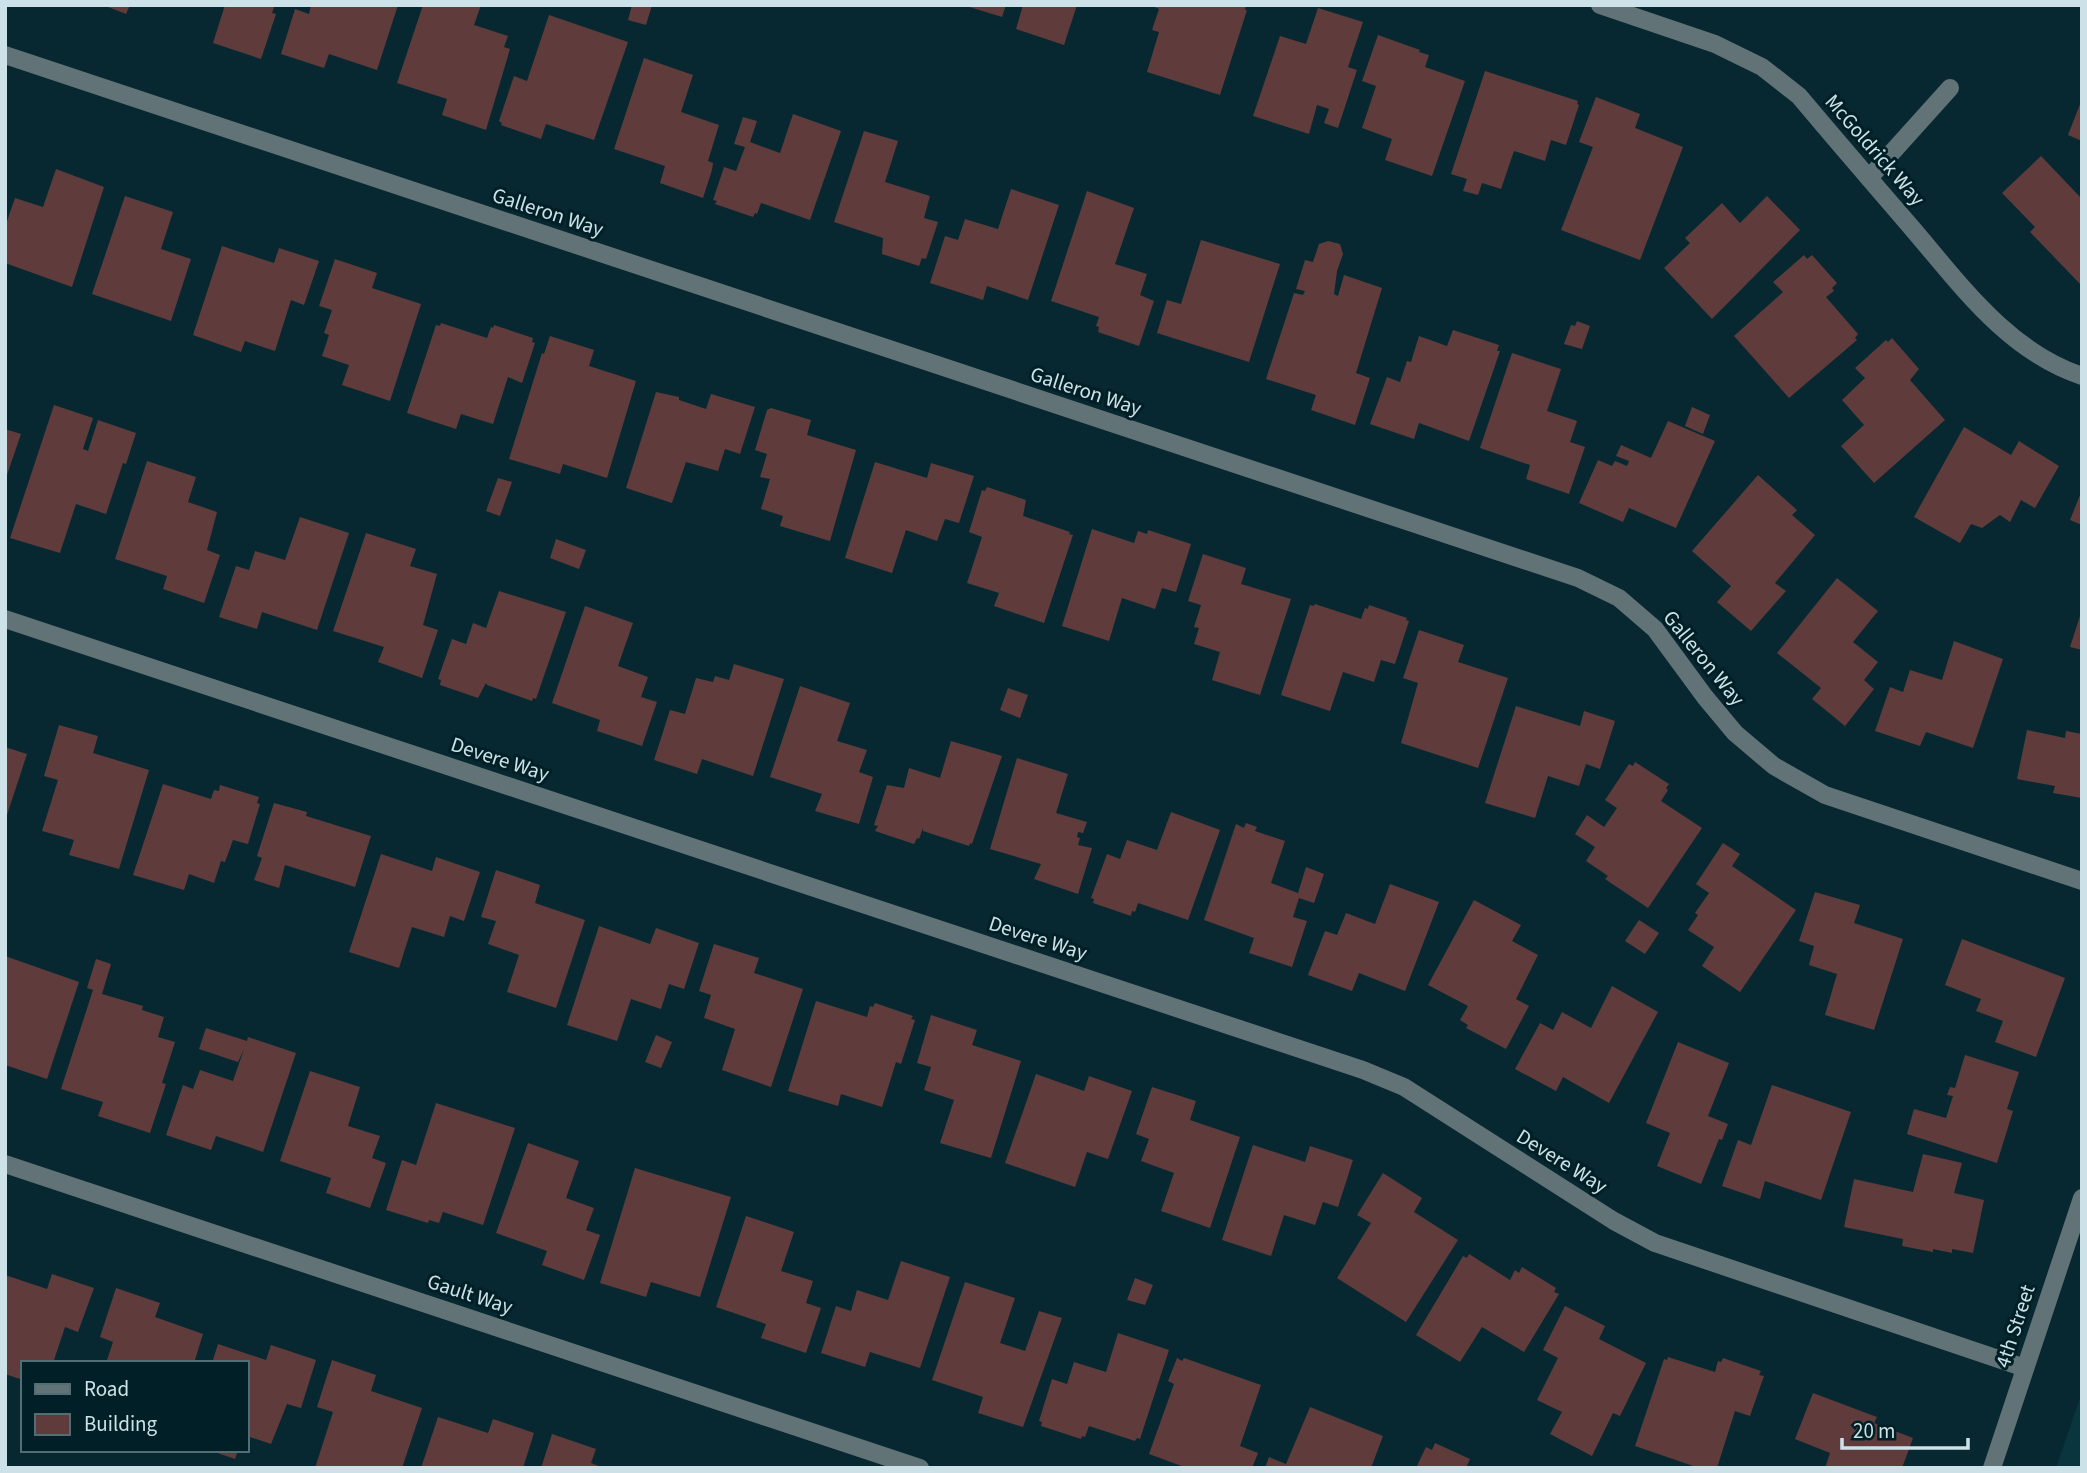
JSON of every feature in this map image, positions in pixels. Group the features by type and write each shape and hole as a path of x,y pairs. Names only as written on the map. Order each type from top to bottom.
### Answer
{"street":[{"name":"McGoldrick Way","path":"1600,5 1715,44 1762,67 1799,96 1987,315 2026,348 2069,372 2082,376"},
{"name":"Galleron Way","path":"5,55 1578,579 1619,598 1656,629 1705,697 1735,733 1774,766 1825,795 2082,881"},
{"path":"1869,178 1950,88"},
{"name":"Devere Way","path":"5,619 1363,1070 1404,1087 1614,1221 1655,1243 2025,1368"},
{"name":"Gault Way","path":"5,1164 920,1468"},
{"name":"4th Street","path":"1992,1468 2082,1198"}],"shaded area":[{"path":"2082,1392 2082,1468 2056,1468"}],"building":[{"path":"103,5 130,5 126,14"},
{"path":"225,5 275,5 272,13 276,14 261,59 213,43"},
{"path":"311,5 398,5 377,70 329,54 324,68 281,54 295,9 309,14"},
{"path":"423,5 481,5 474,25 508,36 504,47 510,49 486,130 442,115 447,99 397,83"},
{"path":"632,5 652,5 646,25 628,20"},
{"path":"963,5 1006,5 1002,17"},
{"path":"1023,5 1077,5 1064,45 1016,29"},
{"path":"1150,5 1246,5 1247,10 1220,95 1147,72 1159,32 1152,30 1159,9"},
{"path":"1318,8 1363,22 1348,67 1357,70 1338,128 1324,123 1329,109 1317,105 1309,134 1253,116 1280,36 1306,44"},
{"path":"549,15 628,42 594,140 546,124 541,139 501,125 499,121 514,76 527,81"},
{"path":"1378,35 1420,50 1419,52 1429,55 1425,67 1465,81 1432,176 1385,160 1392,139 1362,128 1376,86 1362,81"},
{"path":"644,58 693,75 681,112 719,125 708,161 713,163 703,198 660,183 665,166 614,149"},
{"path":"1485,71 1578,101 1579,105 1566,145 1551,140 1545,161 1514,151 1501,189 1482,183 1478,195 1463,191 1467,179 1451,174"},
{"path":"1596,97 1640,114 1635,128 1683,147 1640,260 1561,230 1593,147 1579,142"},
{"path":"2082,99 2082,141 2068,135"},
{"path":"793,114 841,131 810,220 761,203 753,217 715,204 717,201 713,200 724,167 736,171 745,147 734,144 743,117 757,121 750,142 780,153"},
{"path":"864,131 898,141 885,182 930,196 924,218 938,222 926,259 922,258 919,266 882,254 883,238 834,222"},
{"path":"2041,156 2082,199 2082,286 2030,232 2035,227 2002,193"},
{"path":"56,169 104,187 72,287 5,263 5,227 15,198 43,207"},
{"path":"1011,189 1059,205 1028,300 987,286 983,300 930,283 945,236 958,240 965,219 998,229"},
{"path":"1087,191 1134,208 1115,264 1147,274 1140,295 1154,301 1139,346 1098,332 1099,327 1096,326 1099,317 1051,301"},
{"path":"125,196 173,212 161,249 191,259 171,321 92,294"},
{"path":"1767,196 1800,230 1712,319 1664,268 1690,243 1685,238 1722,203 1740,223"},
{"path":"1201,240 1280,264 1249,362 1157,333 1167,300 1181,304"},
{"path":"1328,241 1340,244 1343,254 1337,271 1334,294 1338,296 1344,275 1382,288 1356,373 1370,378 1355,425 1311,410 1316,395 1266,379 1294,293 1303,295 1305,291 1296,289 1305,260 1313,262 1319,244"},
{"path":"222,246 274,263 279,248 319,261 304,305 291,300 275,351 245,341 241,352 193,335"},
{"path":"1804,255 1807,259 1812,255 1837,283 1832,288 1834,291 1826,297 1858,334 1855,338 1857,340 1789,398 1734,336 1783,292 1773,282"},
{"path":"335,259 377,273 372,288 421,304 390,401 342,385 349,365 322,356 329,335 324,333 332,310 319,306"},
{"path":"1577,321 1590,326 1582,349 1564,344 1571,325 1575,326"},
{"path":"441,323 487,338 494,325 533,338 532,342 535,343 522,383 508,377 493,424 461,414 456,429 407,413 436,325 440,326"},
{"path":"1453,330 1499,345 1497,351 1500,351 1469,441 1419,423 1414,439 1370,424 1387,377 1400,382 1407,361 1411,362 1419,336 1447,346"},
{"path":"550,336 594,350 589,366 636,381 607,478 563,464 560,474 509,459 542,353 544,354"},
{"path":"1892,338 1919,369 1910,380 1945,420 1874,483 1841,446 1864,425 1842,400 1865,378 1855,368 1886,340 1888,342"},
{"path":"1512,353 1561,369 1547,411 1577,421 1570,442 1585,447 1569,494 1526,479 1530,465 1480,448"},
{"path":"656,392 679,397 679,400 706,409 711,394 755,407 740,454 725,449 718,471 686,462 672,503 626,488"},
{"path":"54,405 93,418 83,449 88,451 98,420 136,433 106,514 76,504 60,553 10,538"},
{"path":"1692,407 1710,415 1703,434 1685,426"},
{"path":"771,408 811,420 807,435 856,450 830,541 780,526 783,516 761,509 770,479 760,477 767,454 755,450 767,410"},
{"path":"1668,421 1715,441 1676,528 1629,508 1623,522 1579,503 1598,460 1612,466 1615,461 1627,466 1629,461 1616,456 1621,445 1651,458"},
{"path":"1964,427 2011,455 2019,441 2059,466 2035,508 2021,500 2010,522 2000,515 1982,528 1971,524 1960,543 1914,517"},
{"path":"5,429 21,434 6,478 5,478"},
{"path":"147,461 196,477 188,502 217,512 207,550 220,555 204,603 163,589 167,576 115,559"},
{"path":"875,462 927,478 931,463 974,476 959,523 945,519 937,541 906,530 892,573 845,558"},
{"path":"1758,475 1797,510 1792,515 1815,535 1775,583 1786,591 1751,631 1717,602 1731,586 1692,551"},
{"path":"498,478 512,482 500,516 486,511"},
{"path":"987,487 1026,500 1023,516 1073,535 1044,623 994,606 999,593 967,583 982,537 969,532 982,490 985,491"},
{"path":"2082,490 2082,525 2070,520"},
{"path":"300,517 349,533 317,630 262,612 257,629 219,617 236,566 249,570 255,551 285,560"},
{"path":"1092,529 1134,543 1138,531 1147,534 1148,530 1191,544 1176,592 1162,588 1155,609 1122,598 1109,641 1062,626"},
{"path":"366,533 416,549 410,566 437,574 423,625 438,630 422,678 378,662 384,647 333,631"},
{"path":"556,539 586,550 579,569 550,558"},
{"path":"1203,554 1246,568 1241,584 1291,599 1260,695 1212,680 1220,652 1194,644 1199,628 1194,627 1201,605 1188,601"},
{"path":"1837,578 1878,611 1853,642 1878,662 1864,680 1874,689 1845,726 1812,699 1821,688 1777,653"},
{"path":"499,591 566,612 536,699 533,698 532,701 486,683 478,698 440,685 441,680 438,679 452,639 466,644 473,623 486,628"},
{"path":"1315,604 1361,619 1369,605 1409,621 1395,664 1381,660 1374,682 1343,672 1330,711 1281,695 1310,605"},
{"path":"585,606 633,623 618,666 648,677 641,697 657,702 642,746 597,731 600,720 552,703"},
{"path":"2082,613 2082,650 2070,647"},
{"path":"1419,630 1464,645 1458,662 1508,678 1478,768 1401,743 1418,683 1403,678"},
{"path":"1954,641 2003,659 1973,748 1926,732 1920,746 1875,731 1890,687 1903,692 1910,670 1942,680"},
{"path":"734,664 784,679 753,776 702,759 697,774 654,760 670,710 685,714 696,678 713,682 715,676 729,680"},
{"path":"800,686 850,703 837,741 867,750 859,772 873,777 859,824 815,811 822,794 770,777"},
{"path":"1008,688 1028,695 1020,718 1000,710"},
{"path":"1516,706 1580,726 1584,711 1615,721 1600,769 1586,764 1579,786 1548,776 1535,818 1485,803"},
{"path":"59,725 98,736 93,753 149,770 119,869 69,855 74,840 42,831 58,780 44,776"},
{"path":"2027,730 2065,738 2066,731 2082,734 2082,798 2053,793 2055,786 2017,779"},
{"path":"951,741 1002,756 972,844 969,846 923,831 923,828 914,844 875,831 878,826 874,825 887,785 904,788 909,768 940,778"},
{"path":"5,747 27,754 6,818 5,818"},
{"path":"1017,758 1068,774 1056,813 1087,822 1083,833 1078,832 1078,845 1092,848 1078,894 1034,879 1041,864 990,849"},
{"path":"1635,762 1669,784 1661,801 1702,828 1648,908 1605,879 1608,876 1586,861 1595,847 1575,834 1587,815 1604,827 1617,808 1605,800 1629,764 1633,766"},
{"path":"163,784 211,799 214,790 219,791 220,785 259,797 257,803 260,804 248,844 233,840 225,862 221,861 214,883 189,874 184,890 133,875"},
{"path":"274,803 307,812 306,816 371,836 355,887 285,865 279,888 254,880 262,858 257,856"},
{"path":"1171,812 1220,830 1188,920 1138,903 1131,916 1093,903 1094,899 1091,898 1107,854 1120,859 1127,840 1157,850"},
{"path":"1246,823 1257,827 1255,831 1285,841 1271,883 1298,893 1306,867 1324,874 1314,903 1299,898 1293,917 1307,921 1292,967 1249,953 1254,938 1204,920 1236,824 1244,828"},
{"path":"1723,843 1740,854 1732,866 1796,910 1740,992 1702,966 1714,947 1688,930 1698,915 1695,913 1709,893 1696,884"},
{"path":"381,854 432,871 436,857 480,872 464,921 450,916 444,937 412,927 399,968 349,952"},
{"path":"496,870 540,885 535,903 585,920 556,1008 507,992 519,955 488,944 496,921 481,917"},
{"path":"1390,884 1439,902 1405,991 1359,973 1352,991 1308,975 1325,931 1337,935 1346,913 1375,924"},
{"path":"1815,892 1860,905 1854,923 1903,939 1874,1030 1825,1015 1837,974 1809,965 1814,946 1799,941"},
{"path":"1474,900 1521,925 1512,941 1538,955 1516,999 1529,1006 1506,1049 1466,1028 1468,1025 1460,1020 1468,1006 1428,985"},
{"path":"1639,920 1659,933 1645,954 1625,941"},
{"path":"599,926 650,944 656,928 699,943 684,989 669,984 661,1009 631,999 617,1041 567,1025"},
{"path":"1962,939 2065,978 2036,1057 1995,1042 2003,1021 1976,1011 1981,999 1945,985"},
{"path":"714,944 759,958 754,973 803,989 771,1087 722,1070 735,1029 704,1018 711,995 699,991"},
{"path":"5,956 79,982 47,1079 5,1065"},
{"path":"96,959 111,964 102,994 143,1006 142,1010 164,1017 158,1037 175,1042 162,1083 166,1084 150,1133 98,1116 103,1102 61,1089 93,990 87,988"},
{"path":"1612,986 1658,1012 1609,1103 1563,1077 1556,1091 1515,1069 1540,1023 1553,1030 1562,1012 1591,1028"},
{"path":"816,1001 867,1017 870,1006 873,1007 875,1003 913,1016 911,1019 915,1020 901,1064 896,1062 882,1107 841,1094 838,1106 788,1091"},
{"path":"931,1015 977,1030 972,1045 1021,1061 991,1158 940,1143 954,1100 924,1090 931,1067 917,1063"},
{"path":"206,1028 247,1041 248,1037 296,1053 263,1152 216,1136 211,1150 166,1135 183,1085 193,1089 200,1070 233,1081 244,1049 238,1062 199,1049"},
{"path":"656,1035 672,1042 661,1068 645,1062"},
{"path":"1678,1042 1729,1063 1708,1116 1728,1124 1701,1184 1657,1166 1670,1133 1646,1123"},
{"path":"1965,1055 2019,1072 2007,1109 2013,1111 1997,1163 1907,1134 1914,1109 1946,1118 1953,1096 1947,1095 1950,1087 1955,1088"},
{"path":"310,1071 360,1087 348,1126 380,1136 372,1158 386,1163 370,1208 326,1193 331,1178 280,1161"},
{"path":"1036,1074 1084,1091 1089,1076 1132,1091 1108,1159 1087,1152 1075,1187 1005,1163"},
{"path":"1772,1085 1851,1112 1821,1200 1765,1181 1760,1199 1722,1186 1738,1140 1751,1145"},
{"path":"1152,1087 1196,1101 1190,1120 1240,1137 1210,1228 1161,1211 1174,1173 1141,1161 1149,1139 1136,1134"},
{"path":"436,1103 515,1128 483,1225 443,1212 439,1223 429,1220 428,1223 386,1210 402,1160 416,1165"},
{"path":"528,1143 579,1161 566,1198 594,1208 586,1230 600,1235 584,1280 542,1265 547,1251 496,1233"},
{"path":"1253,1145 1305,1162 1310,1146 1353,1160 1338,1207 1323,1202 1315,1225 1284,1215 1271,1256 1222,1240"},
{"path":"1923,1154 1962,1163 1954,1193 1984,1200 1973,1253 1952,1249 1952,1253 1933,1249 1933,1252 1902,1246 1903,1239 1844,1227 1854,1179 1913,1192"},
{"path":"635,1168 731,1197 700,1297 651,1282 646,1297 600,1283"},
{"path":"1383,1173 1422,1198 1414,1212 1458,1240 1406,1322 1337,1278 1371,1223 1357,1215"},
{"path":"746,1216 794,1232 781,1271 813,1281 806,1303 821,1308 806,1353 761,1338 766,1324 716,1307"},
{"path":"1469,1254 1510,1280 1515,1270 1519,1273 1522,1267 1556,1288 1554,1292 1559,1294 1524,1352 1482,1327 1460,1362 1416,1335 1463,1256 1467,1258"},
{"path":"901,1261 950,1277 920,1368 870,1352 865,1367 821,1353 836,1306 851,1311 857,1290 888,1300"},
{"path":"52,1274 94,1288 78,1332 65,1327 54,1361 21,1361 21,1379 5,1374 5,1275 47,1289"},
{"path":"1135,1278 1153,1285 1145,1305 1127,1300"},
{"path":"965,1282 1015,1298 1000,1343 1025,1351 1039,1311 1062,1318 1023,1427 978,1413 983,1397 932,1380"},
{"path":"116,1288 160,1303 155,1317 203,1334 195,1361 107,1361 113,1342 100,1337"},
{"path":"1565,1306 1605,1326 1599,1339 1646,1363 1620,1416 1613,1413 1592,1456 1550,1434 1562,1412 1537,1400 1558,1358 1543,1350"},
{"path":"1118,1333 1169,1350 1140,1439 1135,1441 1089,1426 1085,1437 1082,1436 1081,1439 1041,1426 1042,1422 1039,1421 1052,1379 1067,1384 1074,1362 1106,1372"},
{"path":"218,1344 266,1360 271,1345 316,1360 301,1408 287,1404 271,1444 248,1436 248,1361 213,1361"},
{"path":"1668,1357 1715,1372 1718,1361 1721,1362 1723,1358 1761,1371 1759,1375 1764,1376 1750,1416 1735,1411 1717,1468 1699,1468 1635,1446 1664,1359 1667,1360"},
{"path":"1177,1358 1182,1361 1184,1358 1261,1385 1240,1446 1258,1453 1252,1468 1187,1468 1149,1454 1174,1384 1168,1381"},
{"path":"332,1360 376,1375 371,1391 422,1408 402,1468 315,1468 333,1412 317,1407"},
{"path":"1813,1393 1877,1417 1874,1423 1913,1438 1902,1468 1825,1468 1830,1453 1795,1439"},
{"path":"1310,1407 1383,1436 1371,1468 1265,1468 1269,1457 1286,1464"},
{"path":"438,1417 488,1433 493,1419 534,1433 523,1468 421,1468"},
{"path":"552,1434 596,1449 591,1463 604,1468 541,1468"},
{"path":"1435,1443 1470,1459 1466,1468 1416,1468 1426,1447 1432,1450"},
{"path":"215,1452 237,1452 235,1459"}]}
